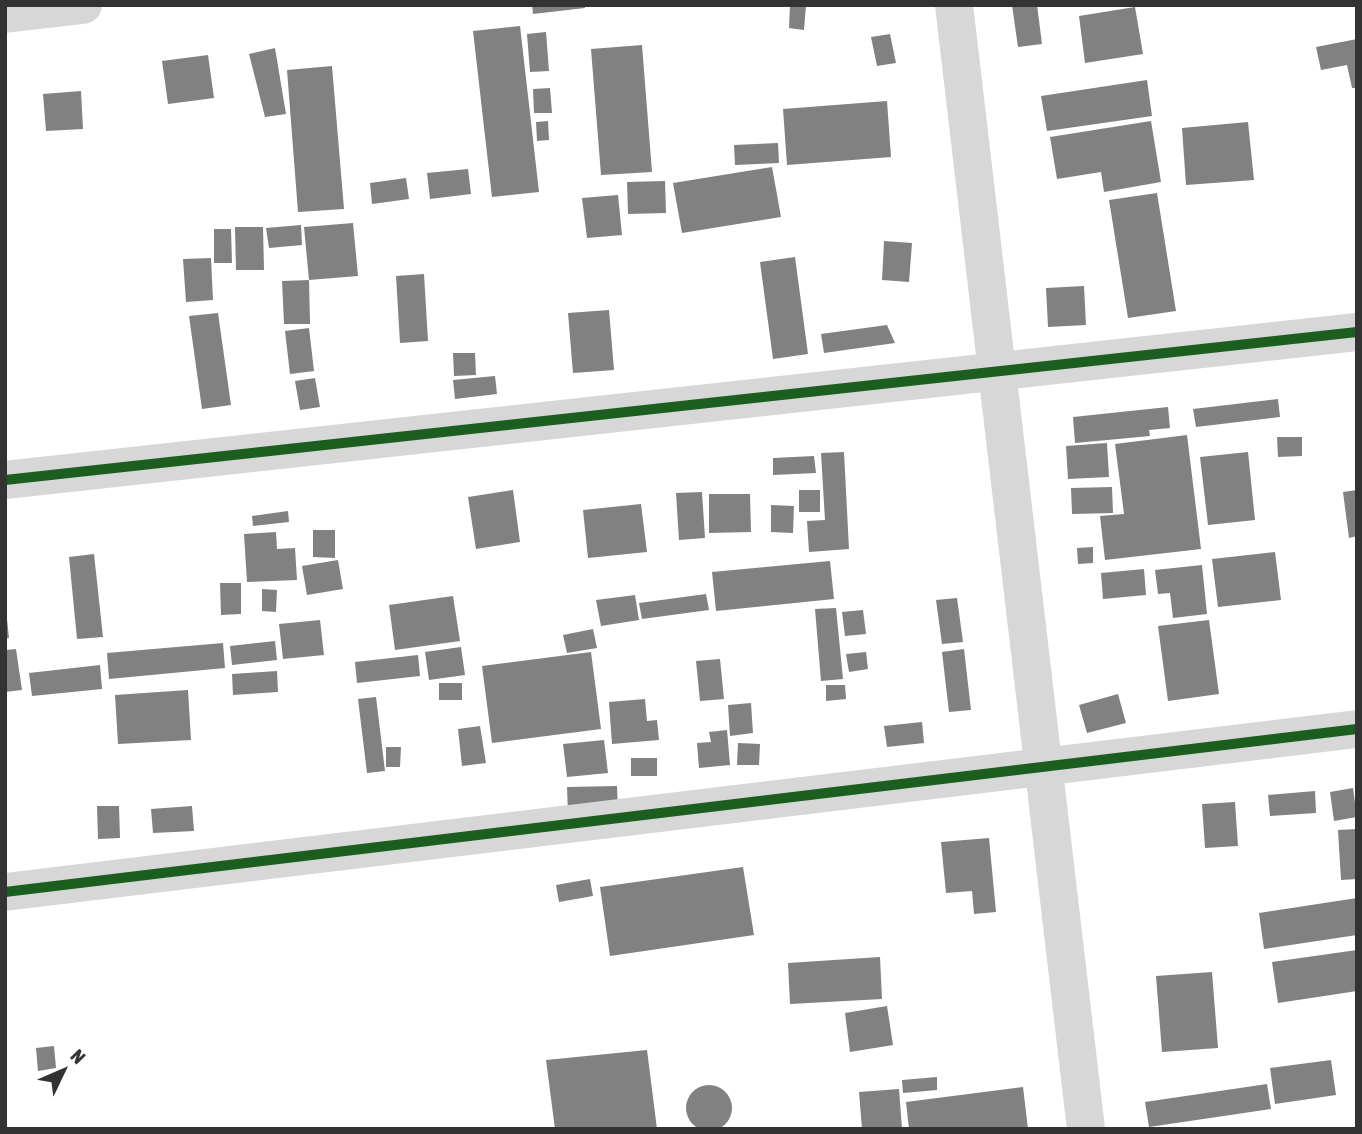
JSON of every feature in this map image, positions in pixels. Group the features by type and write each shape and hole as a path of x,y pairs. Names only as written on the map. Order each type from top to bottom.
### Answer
{"street":[{"path":"5,15 83,5"},
{"path":"954,5 1086,1129"},
{"path":"5,480 1357,332"},
{"path":"5,892 1043,769 1357,729"}],"building":[{"path":"532,5 584,5 585,8 533,14"},
{"path":"790,5 806,5 804,30 789,28"},
{"path":"1012,5 1037,5 1042,44 1018,47"},
{"path":"1135,7 1143,54 1085,63 1079,16"},
{"path":"520,26 539,192 492,197 473,31"},
{"path":"546,32 549,71 530,72 527,34"},
{"path":"890,34 896,63 877,66 871,37"},
{"path":"1357,39 1357,88 1352,88 1347,65 1321,70 1316,47"},
{"path":"642,45 652,172 601,175 591,49"},
{"path":"275,48 286,114 265,117 249,54"},
{"path":"208,55 214,98 168,104 162,61"},
{"path":"332,66 344,209 298,212 287,70"},
{"path":"1147,80 1152,116 1047,131 1041,96"},
{"path":"550,88 552,113 534,113 533,89"},
{"path":"81,91 83,129 46,131 43,94"},
{"path":"887,101 891,157 787,165 783,109"},
{"path":"548,121 549,140 537,141 536,122"},
{"path":"1151,121 1161,182 1104,192 1101,172 1057,179 1050,137"},
{"path":"1248,122 1254,180 1186,185 1182,128"},
{"path":"778,143 779,163 735,165 734,145"},
{"path":"772,167 781,217 682,233 673,183"},
{"path":"468,169 471,194 430,199 427,173"},
{"path":"406,178 409,199 372,204 370,183"},
{"path":"665,181 666,213 628,214 627,182"},
{"path":"1157,193 1176,311 1128,318 1109,200"},
{"path":"618,195 622,235 587,238 582,198"},
{"path":"353,223 358,276 309,280 304,227"},
{"path":"301,225 302,245 269,248 266,228"},
{"path":"235,227 263,227 264,270 236,270"},
{"path":"214,229 231,229 232,263 214,263"},
{"path":"884,241 912,243 909,282 882,280"},
{"path":"795,257 808,354 773,359 760,262"},
{"path":"211,258 213,300 186,302 183,259"},
{"path":"424,274 428,341 400,343 396,276"},
{"path":"309,280 310,324 284,324 282,281"},
{"path":"1084,286 1086,325 1048,327 1046,288"},
{"path":"609,310 614,370 573,373 568,313"},
{"path":"218,313 231,405 202,409 189,316"},
{"path":"887,325 895,343 824,353 821,334"},
{"path":"309,328 314,371 290,374 285,331"},
{"path":"453,353 475,353 476,375 454,376"},
{"path":"495,376 497,394 455,399 453,380"},
{"path":"315,378 320,407 300,410 295,381"},
{"path":"1278,399 1280,417 1196,427 1193,409"},
{"path":"1168,407 1170,428 1149,430 1150,436 1075,443 1073,417"},
{"path":"1187,435 1201,549 1105,560 1100,516 1124,514 1115,444"},
{"path":"1277,437 1302,437 1302,456 1278,457"},
{"path":"1107,443 1109,477 1068,479 1066,446"},
{"path":"844,452 849,549 809,552 807,521 825,520 821,453"},
{"path":"1248,452 1255,520 1208,525 1200,457"},
{"path":"814,456 816,473 773,475 773,458"},
{"path":"1112,487 1113,513 1072,514 1071,488"},
{"path":"513,490 520,542 476,549 468,497"},
{"path":"799,490 820,490 820,512 799,512"},
{"path":"1357,490 1357,536 1349,538 1343,492"},
{"path":"702,492 705,538 679,540 676,493"},
{"path":"709,494 750,494 751,532 709,533"},
{"path":"641,504 647,552 588,558 583,510"},
{"path":"771,505 794,506 793,533 771,532"},
{"path":"288,511 289,522 253,526 252,516"},
{"path":"313,530 335,530 335,558 313,557"},
{"path":"276,532 277,549 295,548 297,580 247,582 244,534"},
{"path":"1093,547 1093,563 1078,564 1077,548"},
{"path":"1275,552 1281,600 1218,607 1212,559"},
{"path":"94,554 103,637 77,639 69,557"},
{"path":"338,560 343,589 307,595 302,566"},
{"path":"830,561 834,599 716,611 712,572"},
{"path":"1202,565 1207,614 1173,618 1170,593 1158,594 1155,570"},
{"path":"1144,569 1146,595 1103,599 1101,573"},
{"path":"220,583 241,583 241,614 221,615"},
{"path":"262,589 277,590 276,612 262,611"},
{"path":"706,594 709,610 642,619 639,603"},
{"path":"635,595 639,620 601,626 596,600"},
{"path":"453,596 460,641 395,650 389,605"},
{"path":"957,598 963,642 942,644 936,600"},
{"path":"836,608 843,679 821,681 815,609"},
{"path":"863,610 866,634 845,636 842,612"},
{"path":"5,619 9,638 5,639"},
{"path":"320,620 324,655 283,659 279,624"},
{"path":"1209,620 1219,694 1168,701 1158,626"},
{"path":"593,629 597,648 567,653 563,635"},
{"path":"275,641 277,660 232,665 230,646"},
{"path":"223,643 225,668 109,679 107,653"},
{"path":"461,647 465,675 429,680 425,652"},
{"path":"16,649 22,690 5,692 5,650"},
{"path":"964,649 971,710 949,712 942,652"},
{"path":"591,652 601,729 492,743 482,666"},
{"path":"866,652 868,669 849,672 846,654"},
{"path":"418,655 420,676 357,683 355,662"},
{"path":"720,659 724,699 700,701 696,661"},
{"path":"100,665 102,689 32,696 29,673"},
{"path":"277,671 278,692 233,695 232,674"},
{"path":"439,683 462,683 462,700 439,700"},
{"path":"826,685 845,685 846,699 826,701"},
{"path":"188,690 191,740 118,744 115,695"},
{"path":"1118,694 1126,723 1087,733 1079,705"},
{"path":"376,697 385,771 367,773 358,699"},
{"path":"645,699 647,721 657,720 659,740 612,744 609,702"},
{"path":"751,703 753,733 730,736 728,705"},
{"path":"922,722 924,743 887,747 884,726"},
{"path":"480,726 486,763 462,766 458,729"},
{"path":"727,730 730,765 699,768 697,743 711,742 709,732"},
{"path":"604,740 608,773 567,777 563,744"},
{"path":"738,743 760,744 759,765 737,765"},
{"path":"386,747 401,747 400,767 386,767"},
{"path":"631,758 657,758 657,776 631,776"},
{"path":"617,786 618,813 568,814 567,787"},
{"path":"1353,788 1357,817 1334,821 1330,792"},
{"path":"1315,791 1316,813 1270,816 1268,795"},
{"path":"1235,802 1238,846 1205,848 1202,804"},
{"path":"97,806 119,806 120,838 98,839"},
{"path":"192,806 194,831 153,833 151,809"},
{"path":"1357,829 1357,879 1341,880 1338,830"},
{"path":"989,838 996,912 974,914 972,891 946,893 941,842"},
{"path":"743,867 754,935 610,956 600,887"},
{"path":"590,879 593,896 559,902 556,885"},
{"path":"1357,898 1357,935 1264,949 1259,913"},
{"path":"1357,950 1357,991 1278,1003 1272,962"},
{"path":"880,957 882,999 790,1004 788,963"},
{"path":"1212,972 1218,1048 1162,1052 1156,976"},
{"path":"887,1006 893,1045 850,1052 845,1013"},
{"path":"54,1046 56,1068 38,1071 36,1048"},
{"path":"647,1050 657,1129 555,1129 546,1060"},
{"path":"1331,1060 1336,1095 1275,1104 1270,1068"},
{"path":"937,1077 937,1090 903,1093 902,1080"},
{"path":"1267,1084 1271,1109 1149,1127 1145,1102"},
{"path":"709,1085 725,1092 732,1108 725,1124 709,1131 693,1124 686,1108 693,1092"},
{"path":"1023,1087 1028,1129 909,1129 906,1102"},
{"path":"899,1089 902,1129 862,1129 859,1092"}],"cycle path":[{"path":"5,480 1357,332"},
{"path":"5,892 1357,729"}]}
